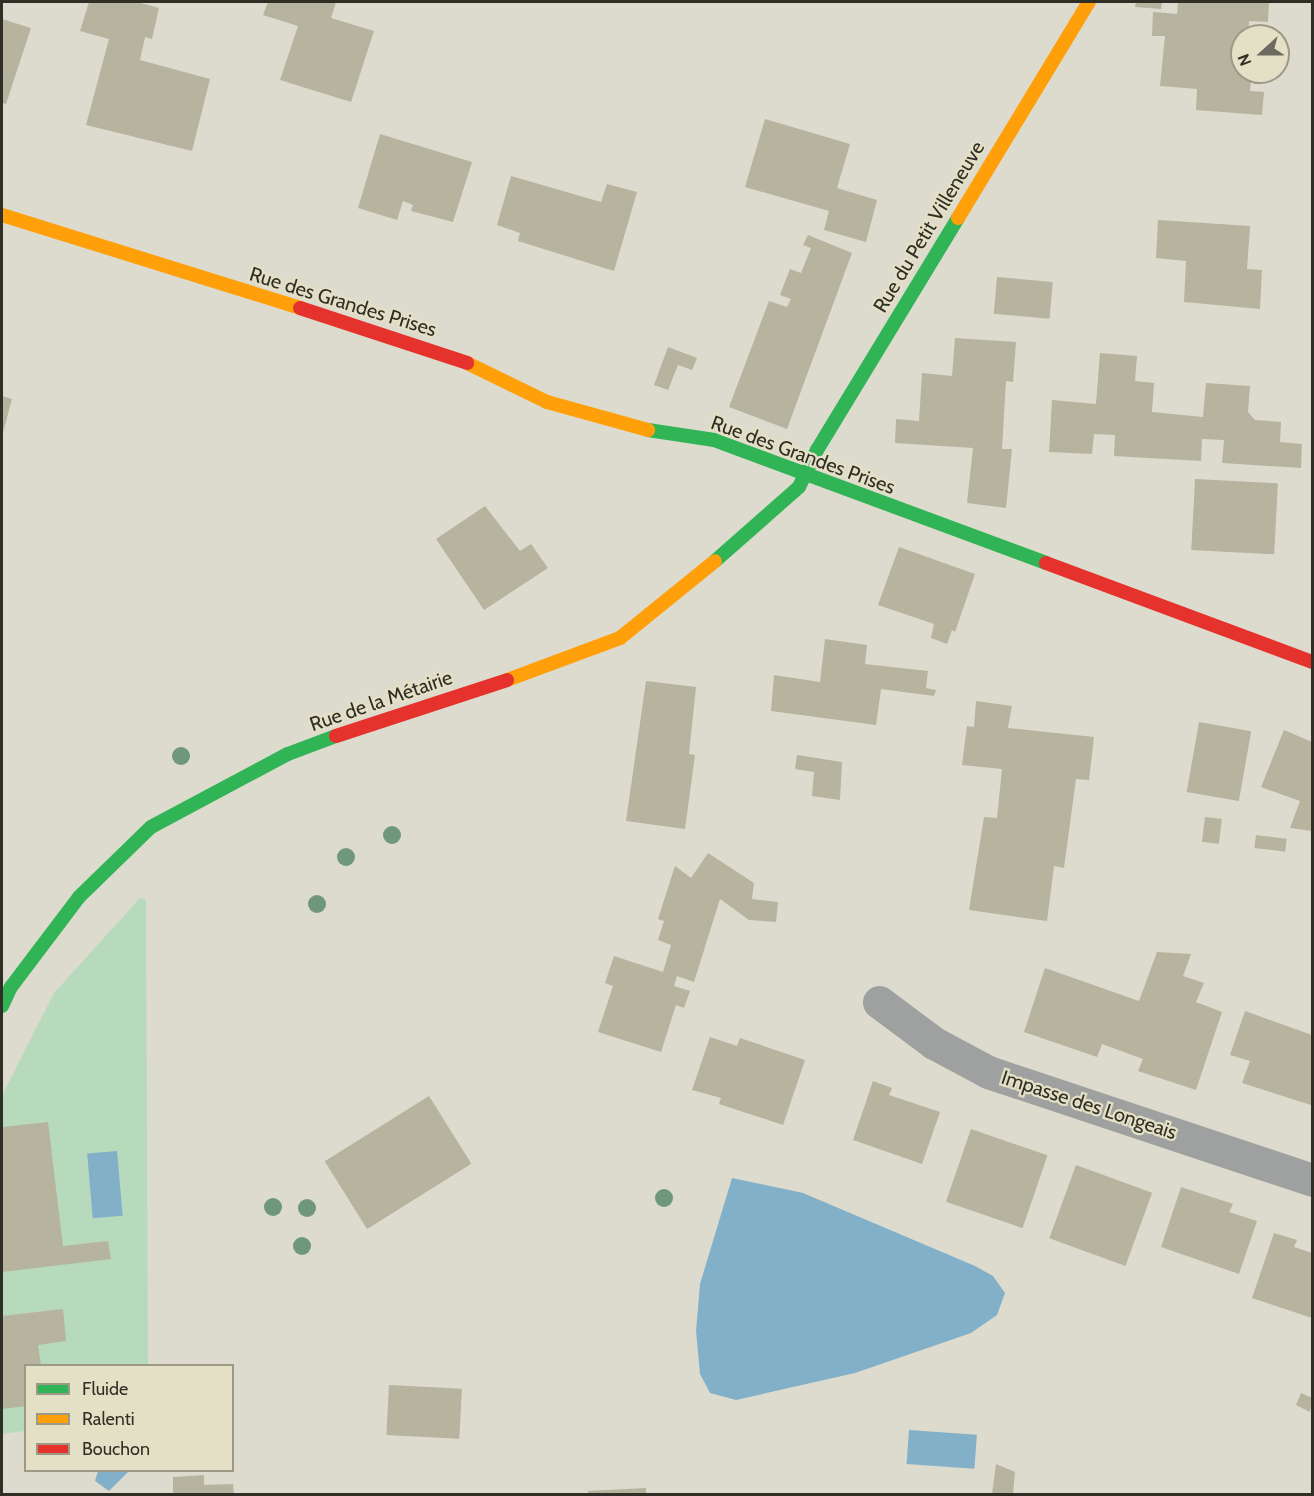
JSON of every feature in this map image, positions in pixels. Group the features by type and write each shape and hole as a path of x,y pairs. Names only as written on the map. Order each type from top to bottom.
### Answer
{"street":[{"name":"Rue du Petit Villeneuve","path":"806,475 1089,2"},
{"name":"Rue des Grandes Prises","path":"2,215 458,358 547,402 625,426 714,440 1312,662"},
{"name":"Rue de la Métairie","path":"5,991 79,897 151,827 288,754 388,717 549,667 620,638 754,529 800,487 806,475"},
{"name":"Impasse des Longeais","path":"879,1002 934,1043 988,1072 1312,1180"}],"green space":[{"path":"140,898 146,900 148,1364 24,1364 24,1431 2,1434 2,1096 54,993"}],"water":[{"path":"117,1151 123,1216 93,1218 87,1154"},
{"path":"732,1178 803,1193 975,1266 993,1276 1005,1293 997,1315 971,1333 855,1373 736,1400 710,1393 700,1374 696,1331 700,1284"},
{"path":"909,1430 977,1435 974,1469 907,1464"},
{"path":"97,1472 128,1472 109,1491 95,1481"}],"building":[{"path":"89,2 137,2 159,8 152,39 145,37 140,60 210,79 192,151 86,125 109,39 80,31"},
{"path":"268,2 336,2 331,18 374,31 351,102 280,80 298,26 263,15"},
{"path":"1136,2 1162,2 1161,9 1135,7"},
{"path":"1178,2 1269,2 1268,22 1249,21 1249,24 1230,24 1230,84 1251,84 1250,91 1264,92 1262,115 1196,110 1197,89 1160,86 1165,36 1152,36 1153,12 1177,14"},
{"path":"2,19 31,28 6,104 2,103"},
{"path":"765,119 850,144 837,188 877,200 866,242 824,230 829,211 745,187"},
{"path":"380,134 472,162 453,222 411,211 413,205 403,201 397,220 358,208"},
{"path":"511,176 601,202 607,184 637,192 614,271 518,241 520,233 497,225"},
{"path":"1158,220 1250,226 1247,269 1262,270 1260,309 1184,302 1186,261 1156,258"},
{"path":"808,235 852,253 787,429 729,407 769,301 787,307 791,299 780,295 790,269 801,273 811,248 803,245"},
{"path":"997,277 1053,282 1050,319 994,314"},
{"path":"955,338 1016,342 1013,382 1006,381 1002,449 1012,449 1006,508 967,503 973,448 895,443 896,419 919,421 922,373 952,376"},
{"path":"668,347 697,358 692,370 678,365 668,390 654,385"},
{"path":"1100,353 1137,356 1135,381 1154,383 1152,412 1203,417 1206,383 1250,386 1248,412 1255,420 1281,422 1280,442 1302,444 1301,468 1222,463 1224,440 1202,439 1201,461 1114,456 1115,435 1094,434 1092,454 1049,452 1052,400 1096,404"},
{"path":"2,396 12,399 2,436"},
{"path":"1195,479 1278,483 1274,554 1191,550"},
{"path":"485,506 520,551 531,544 548,568 484,610 436,539"},
{"path":"899,547 975,574 955,632 952,630 947,644 931,638 934,624 878,605"},
{"path":"825,639 867,645 865,664 928,671 926,688 936,690 934,696 881,689 876,725 771,711 774,675 820,682"},
{"path":"646,681 696,687 689,754 695,755 685,829 626,821"},
{"path":"976,701 1012,706 1008,728 1094,737 1089,780 1076,779 1064,868 1054,866 1047,921 969,910 984,817 997,818 1002,769 962,765 967,726 974,727"},
{"path":"1199,722 1251,731 1239,801 1187,792"},
{"path":"1284,730 1312,742 1312,831 1290,828 1300,801 1261,787"},
{"path":"797,755 842,762 840,800 812,796 814,772 795,769"},
{"path":"1205,817 1222,819 1219,844 1202,842"},
{"path":"1256,835 1287,839 1285,852 1254,848"},
{"path":"708,853 754,883 752,899 778,902 776,922 749,920 720,899 694,982 677,976 674,986 690,991 684,1008 676,1005 661,1052 598,1032 613,986 605,983 614,956 663,972 671,945 658,940 664,921 658,919 675,866 691,878"},
{"path":"1157,952 1191,954 1183,976 1204,983 1196,1002 1222,1012 1196,1090 1138,1071 1143,1059 1102,1044 1097,1057 1024,1032 1045,968 1139,1001"},
{"path":"1245,1011 1312,1035 1311,1105 1242,1083 1250,1061 1230,1055"},
{"path":"710,1037 737,1046 740,1038 805,1060 783,1125 719,1104 721,1098 692,1090"},
{"path":"873,1081 892,1088 889,1095 940,1112 922,1164 853,1140"},
{"path":"429,1096 471,1164 367,1229 325,1161"},
{"path":"48,1122 63,1246 108,1241 111,1259 2,1272 2,1127"},
{"path":"971,1129 1048,1155 1023,1228 946,1202"},
{"path":"1076,1165 1152,1193 1125,1266 1049,1238"},
{"path":"1181,1187 1233,1204 1229,1212 1257,1221 1239,1274 1161,1247"},
{"path":"1274,1233 1297,1240 1294,1247 1312,1253 1312,1318 1252,1298"},
{"path":"63,1309 66,1341 38,1345 41,1364 24,1364 24,1406 2,1409 2,1316"},
{"path":"389,1385 462,1389 459,1439 386,1435"},
{"path":"1301,1393 1312,1398 1310,1412 1296,1405"},
{"path":"996,1464 1015,1472 1013,1494 992,1494"},
{"path":"204,1475 204,1485 233,1484 234,1494 173,1494 173,1477"},
{"path":"646,1488 646,1494 588,1494 588,1491"}],"traffic: fast":[{"path":"715,561 799,487 817,450 958,218"},
{"path":"648,430 714,440 1046,563"},
{"path":"2,1006 11,987 79,897 151,827 288,754 336,736"}],"traffic: slow":[{"path":"958,218 1089,2"},
{"path":"2,215 300,308"},
{"path":"467,363 547,402 648,430"},
{"path":"507,680 620,638 715,561"}],"traffic: jam":[{"path":"300,308 467,363"},
{"path":"1046,563 1312,662"},
{"path":"336,736 507,680"}]}
